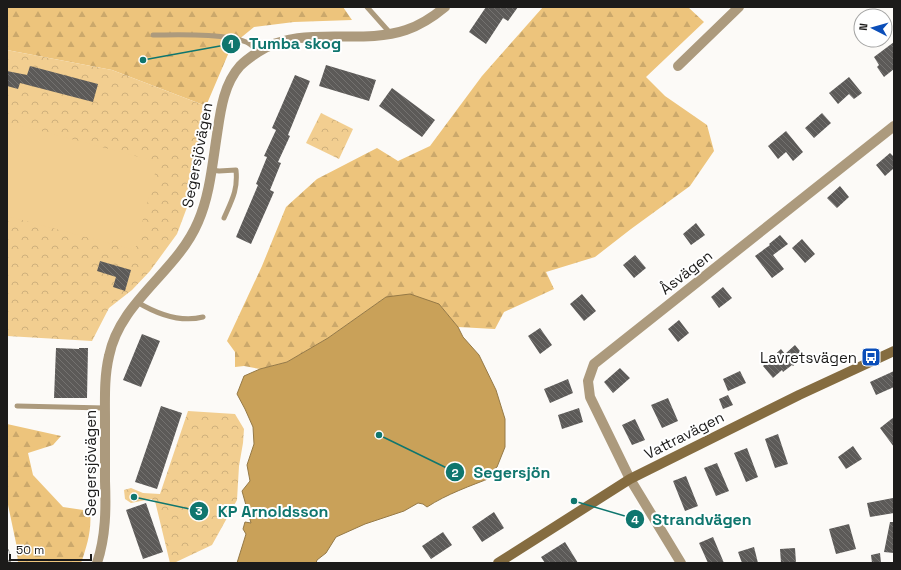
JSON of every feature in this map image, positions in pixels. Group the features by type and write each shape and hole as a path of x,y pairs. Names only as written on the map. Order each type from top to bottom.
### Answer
{"street":[{"name":"Segersjövägen","path":"97,563 101,552 106,507 104,392 109,353 114,338 122,323 137,302 177,255 189,239 198,223 212,170 222,105 232,79 240,66 258,52 287,40 318,37 378,36 391,34 417,26 431,18 445,7"},
{"path":"678,66 738,7"},
{"name":"Åsvägen","path":"681,563 630,479 590,397 588,380 594,364 894,126"},
{"name":"Vattravägen","path":"498,563 630,479 799,395 894,351"}],"lane":[{"path":"367,7 391,34"},
{"path":"153,35 231,38 248,42 258,52"},
{"path":"212,170 236,170 237,182 233,198 224,218"},
{"path":"137,302 157,313 185,320 203,317"},
{"path":"17,406 105,408"}],"green space":[{"path":"7,7 343,7 352,20 294,22 254,27 232,45 206,106 112,70 7,50"},
{"path":"543,7 688,7 704,22 646,77 665,96 707,125 714,151 690,186 595,257 546,272 554,289 504,312 495,329 458,327 439,304 386,297 328,338 287,362 260,369 244,366 235,367 235,352 227,341 262,266 286,207 317,179 377,148 398,161 430,146 482,76"},
{"path":"7,50 112,70 206,106 192,194 177,234 150,271 132,290 109,308 92,341 7,336"},
{"path":"321,113 353,129 339,159 306,143"},
{"path":"7,122 158,162 135,250 7,216"},
{"path":"188,411 235,414 244,429 239,466 237,500 212,545 174,563 170,563 155,501 151,499 131,503 125,499 124,490 131,488 143,493 160,494"},
{"path":"7,424 61,436 53,445 28,453 33,475 63,507 90,511 88,537 81,563 18,563 16,543 7,500"}],"shaded area":[{"path":"410,294 439,304 458,327 463,337 479,355 496,390 505,419 505,447 497,467 493,470 493,477 451,494 427,507 418,503 404,511 365,524 336,537 326,553 317,560 316,563 237,563 246,534 243,529 245,522 251,523 242,491 250,481 247,465 254,444 253,427 237,394 244,376 260,369 287,362 328,338 386,297"}],"building":[{"path":"486,7 518,7 508,21 503,18 486,44 469,32"},
{"path":"894,42 894,69 884,77 877,67 879,65 874,57 886,48 893,48"},
{"path":"326,65 376,80 369,101 319,86"},
{"path":"30,66 98,84 93,102 20,83 18,89 7,86 7,71 27,75"},
{"path":"295,75 310,81 288,135 290,136 278,162 281,163 270,190 274,192 251,244 236,237 258,185 256,184 267,157 264,156 276,130 272,128"},
{"path":"849,77 862,93 854,99 849,94 838,104 829,93"},
{"path":"392,88 435,120 422,137 379,106"},
{"path":"822,113 831,123 814,138 805,128"},
{"path":"786,131 803,152 793,161 786,152 778,159 768,146"},
{"path":"890,153 894,157 894,168 885,176 876,165"},
{"path":"840,186 849,197 837,208 827,198"},
{"path":"696,223 705,235 691,245 683,234"},
{"path":"780,235 788,244 773,255 784,269 772,278 755,256 770,245 769,244"},
{"path":"802,239 815,254 805,263 792,248"},
{"path":"635,255 646,268 634,278 623,265"},
{"path":"100,261 131,270 125,291 113,287 116,277 97,271"},
{"path":"723,287 732,298 719,308 711,297"},
{"path":"582,294 596,311 584,321 570,304"},
{"path":"679,320 689,333 678,342 668,329"},
{"path":"540,328 552,345 540,354 528,336"},
{"path":"142,334 160,341 141,387 123,380"},
{"path":"795,345 804,356 793,366 792,365 783,372 782,370 773,378 763,366 781,349 785,354"},
{"path":"56,348 88,348 87,398 54,398"},
{"path":"620,368 630,378 613,393 604,382"},
{"path":"740,371 746,383 728,391 723,379"},
{"path":"894,371 894,387 876,395 870,382"},
{"path":"568,379 573,393 550,403 544,389"},
{"path":"728,395 733,405 723,409 719,399"},
{"path":"668,398 678,421 662,428 651,405"},
{"path":"161,406 182,413 157,489 135,482"},
{"path":"579,408 583,422 562,429 558,415"},
{"path":"894,417 894,447 880,428"},
{"path":"635,419 645,440 632,445 622,425"},
{"path":"778,434 788,464 775,468 765,439"},
{"path":"853,446 862,459 846,469 838,457"},
{"path":"747,448 758,477 746,482 734,453"},
{"path":"717,463 729,491 716,496 704,468"},
{"path":"686,476 698,506 685,511 673,481"},
{"path":"893,498 894,513 870,517 867,503"},
{"path":"146,503 163,552 143,559 126,510"},
{"path":"494,512 504,528 482,542 472,527"},
{"path":"890,522 894,522 894,553 884,552"},
{"path":"849,524 856,549 836,554 829,529"},
{"path":"443,532 452,545 431,559 422,546"},
{"path":"713,537 724,563 708,563 699,543"},
{"path":"565,542 578,563 545,563 541,557"},
{"path":"754,547 758,563 742,563 738,552"},
{"path":"795,548 796,563 781,563 780,549"},
{"path":"880,553 881,563 872,563 871,555"}],"railway":[{"path":"7,551 9,563"}],"place":[{"name":"Tumba skog","path":"143,60"},
{"name":"Lavretsvägen","path":"871,357"},
{"name":"Segersjön","path":"379,435"},
{"name":"KP Arnoldsson","path":"134,497"},
{"name":"Strandvägen","path":"574,501"}]}
